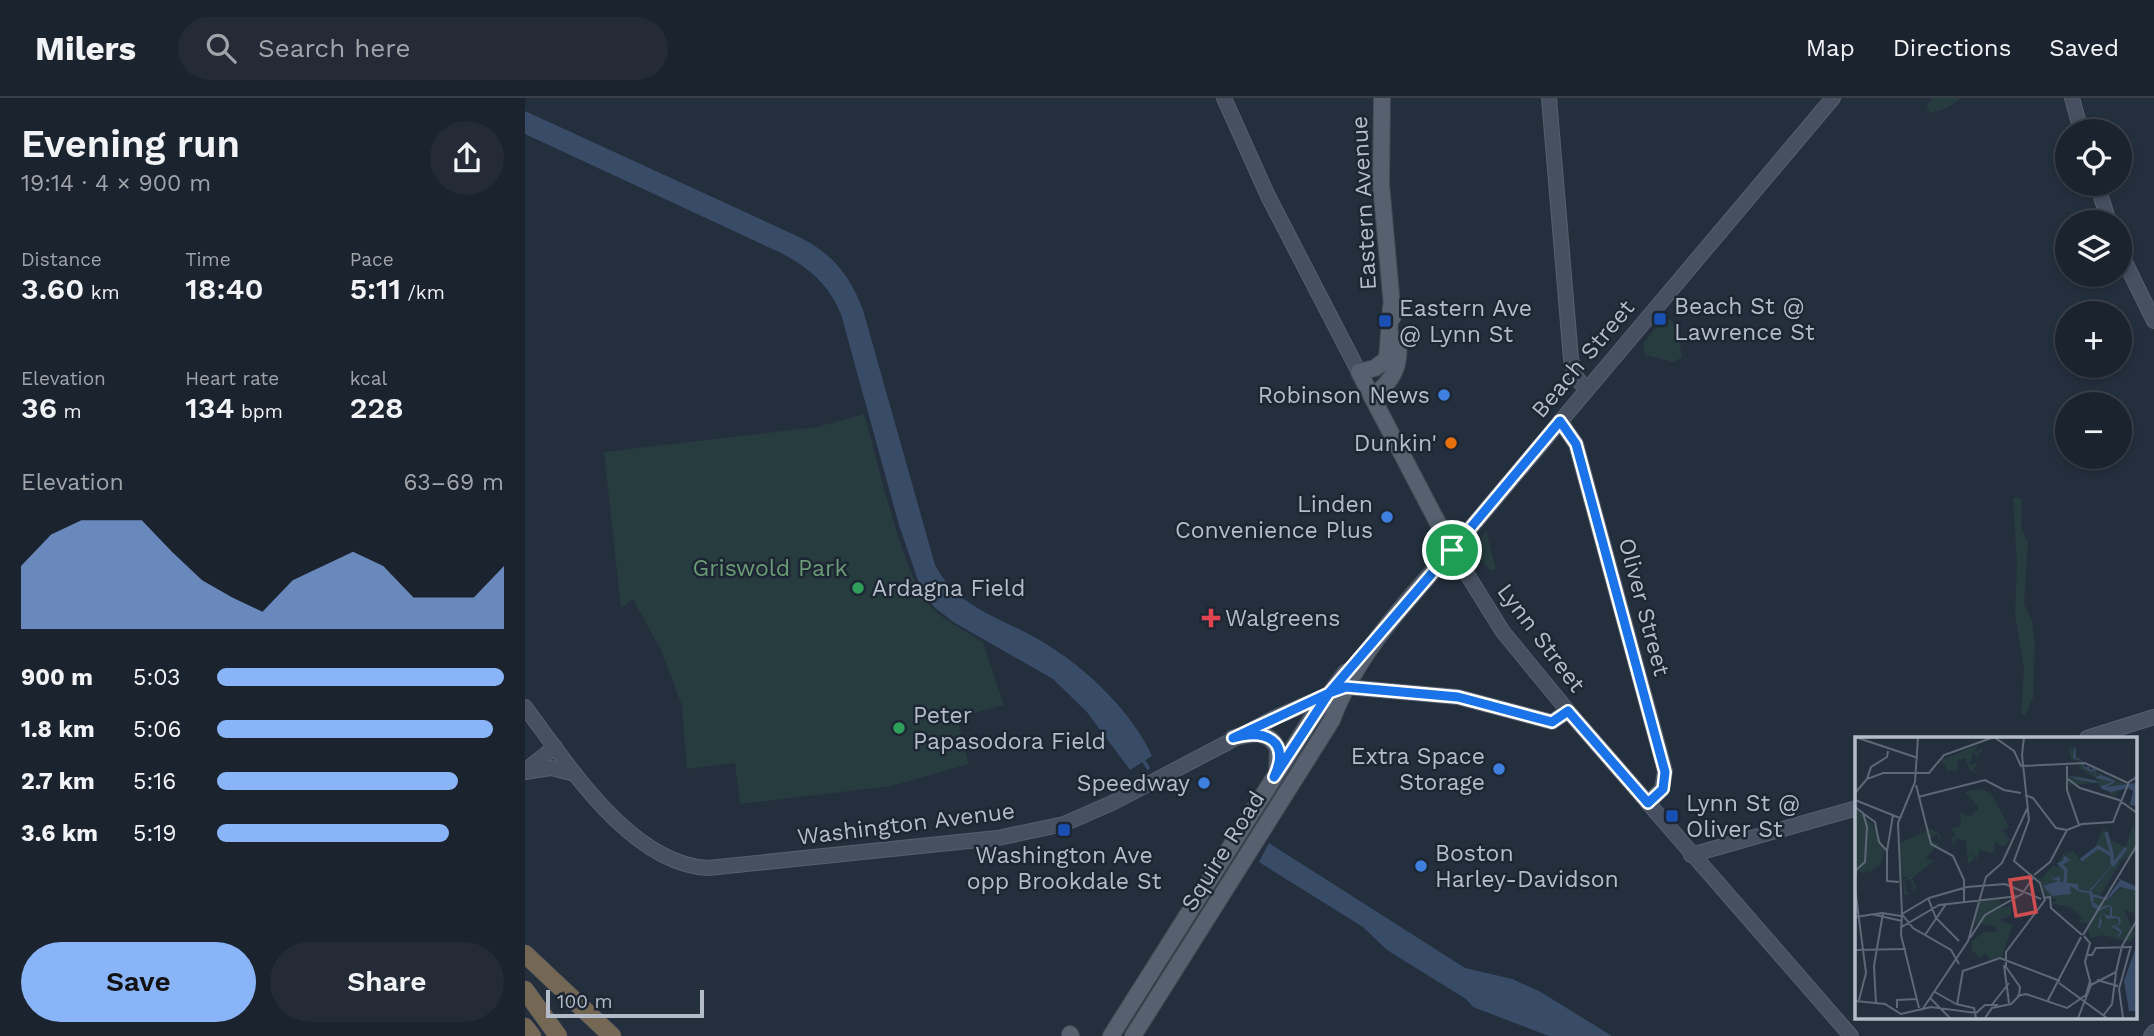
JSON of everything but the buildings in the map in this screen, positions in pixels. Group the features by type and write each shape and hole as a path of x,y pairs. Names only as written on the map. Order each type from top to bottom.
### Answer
{"highway":[{"path":"525,954 612,1036"},
{"path":"527,993 558,1036"},
{"path":"525,1027 532,1036"}],"main road":[{"name":"Eastern Avenue","path":"1373,396 1391,381 1399,360 1391,307 1380,166 1382,98"},
{"name":"Eastern Avenue","path":"1359,372 1379,366 1387,359 1391,307"},
{"name":"Lynn Street","path":"1359,372 1452,550"},
{"name":"Beach Street","path":"1329,693 1452,550"},
{"name":"Beach Street","path":"1346,687 1368,650"},
{"name":"Squire Road","path":"1133,1036 1332,720 1346,687"},
{"name":"Squire Road","path":"1111,1036 1329,693"},
{"path":"1233,738 1257,733 1269,737 1276,744 1280,756 1274,777"}],"street":[{"name":"Lynn Street","path":"1224,98 1268,196 1359,372"},
{"path":"1549,98 1571,359 1575,375 1586,390"},
{"name":"Beach Street","path":"1452,550 1833,98"},
{"path":"2072,98 2078,119"},
{"path":"2132,276 2153,317"},
{"name":"Oliver Street","path":"1560,421 1576,444 1665,772 1663,789 1648,803"},
{"name":"Lynn Street","path":"1452,550 1503,632 1691,855 1851,1036"},
{"path":"1346,687 1458,697 1552,722 1568,711"},
{"name":"Washington Avenue","path":"525,707 579,777 629,831 656,852 701,868 741,867 998,838 1046,829 1088,815 1233,738 1346,687"},
{"path":"2090,737 2154,717"},
{"path":"525,772 555,747"},
{"path":"525,772 558,768 579,777"},
{"path":"1691,855 1855,809"}],"green space":[{"path":"1932,98 1961,98 1947,108 1931,113 1926,107"},
{"path":"1669,319 1677,326 1682,357 1674,362 1645,355 1643,344 1662,320"},
{"name":"Griswold Park","path":"864,414 901,544 920,591 930,606 942,616 983,642 1004,705 957,718 969,764 892,786 740,804 735,763 687,769 682,706 662,652 633,599 621,608 604,452 817,427"},
{"path":"2013,498 2022,499 2021,528 2028,543 2024,604 2032,621 2035,644 2033,698 2025,716 2021,713 2024,668 2015,614 2017,563"},
{"path":"1486,531 1496,568 1491,571 1476,555 1478,542"}],"water":[{"path":"525,111 797,236 820,249 838,266 852,286 863,310 935,565 945,580 970,603 1046,644 1092,679 1133,723 1152,756 1130,770 1087,712 1053,679 955,623 935,608 922,592 899,525 841,314 824,285 801,265 781,253 525,134"},
{"path":"1269,843 1465,968 1512,979 1539,991 1612,1036 1549,1036 1473,1007 1466,999 1387,950 1363,927 1259,862"}],"waterway":[{"path":"1143,760 1148,768"}],"place":[{"name":"Beach St @ Lawrence St","path":"1660,319"},
{"name":"Eastern Ave @ Lynn St","path":"1385,321"},
{"name":"Robinson News","path":"1444,395"},
{"name":"Dunkin'","path":"1451,443"},
{"name":"Linden Convenience Plus","path":"1387,517"},
{"name":"Ardagna Field","path":"858,588"},
{"name":"Walgreens","path":"1211,618"},
{"name":"Peter Papasodora Field","path":"899,728"},
{"name":"Extra Space Storage","path":"1499,769"},
{"name":"Speedway","path":"1204,783"},
{"name":"Lynn St @ Oliver St","path":"1672,816"},
{"name":"Washington Ave opp Brookdale St","path":"1064,830"},
{"name":"Boston Harley-Davidson","path":"1421,866"}],"route":[{"path":"1452,550 1329,693 1233,738 1257,733 1269,737 1276,744 1280,756 1274,777 1329,693 1346,687 1458,697 1552,722 1568,711 1648,803 1663,789 1665,772 1574,437 1560,421 1452,550"}]}
